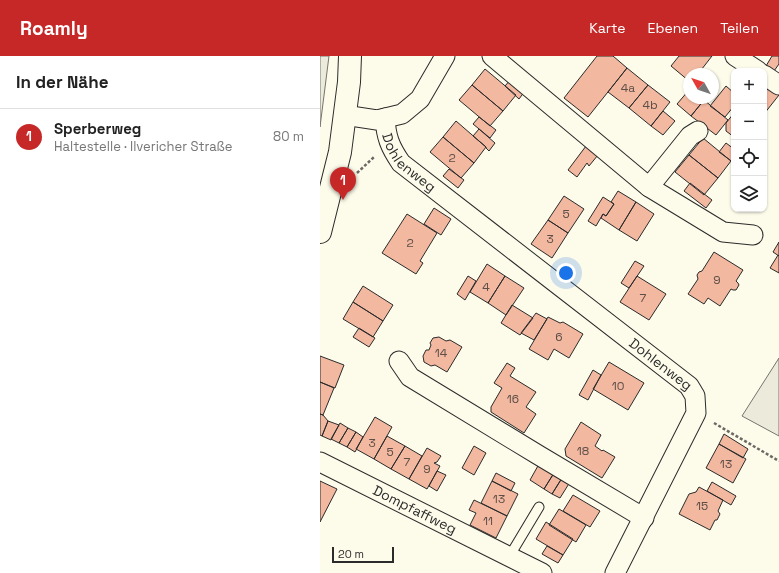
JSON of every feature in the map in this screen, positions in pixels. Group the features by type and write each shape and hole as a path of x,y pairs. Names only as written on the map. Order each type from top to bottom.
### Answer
{"street":[{"path":"320,232 340,152 349,82 350,56"},
{"path":"344,115 377,120 402,114 420,99 445,56"},
{"path":"492,56 649,187 723,232 753,234"},
{"path":"735,56 753,68"},
{"path":"767,77 779,85"},
{"name":"Dohlenweg","path":"385,118 386,133 392,151 401,163 689,386 695,396 696,413"},
{"path":"649,187 690,136 698,131"},
{"path":"399,361 410,377 644,518"},
{"path":"615,573 696,413"},
{"name":"Dompfaffweg","path":"320,462 542,573"}],"lane":[{"path":"509,556 539,507"}],"path":[{"path":"696,413 779,461"}],"shaded area":[{"path":"320,56 329,56 320,127"},
{"path":"779,358 779,436 742,416"}],"building":[{"path":"597,56 613,56 627,68 588,117 564,98"},
{"path":"679,56 712,56 703,68 683,68 683,76 671,66"},
{"path":"772,56 779,56 779,64 774,71 766,66"},
{"path":"627,68 648,85 629,108 608,92"},
{"path":"485,69 516,95 503,111 472,85"},
{"path":"511,79 525,91 519,99 505,86"},
{"path":"767,83 779,92 779,95 767,110"},
{"path":"472,85 503,111 490,126 459,100"},
{"path":"648,85 670,102 651,126 629,108"},
{"path":"726,86 731,90 731,110 725,117 710,106 712,104 719,104 719,95"},
{"path":"683,97 683,104 701,104 691,116 677,104"},
{"path":"701,104 709,104 728,120 716,135 691,116"},
{"path":"663,111 675,121 663,135 651,126"},
{"path":"479,117 496,130 490,138 473,124"},
{"path":"731,117 731,135 726,131 726,123"},
{"path":"456,121 486,147 474,163 443,137"},
{"path":"479,129 495,143 489,151 473,136"},
{"path":"443,137 474,163 461,178 430,152"},
{"path":"703,138 731,161 718,178 689,155"},
{"path":"726,143 731,147 731,161 719,152"},
{"path":"586,146 598,155 589,166 587,163 577,177 568,170"},
{"path":"689,155 718,178 704,195 675,172"},
{"path":"449,169 464,180 458,188 443,176"},
{"path":"690,183 712,200 706,208 684,191"},
{"path":"618,191 636,202 619,230 601,218 603,214 606,216 614,204 611,202"},
{"path":"564,196 584,209 568,233 548,220"},
{"path":"603,197 614,204 606,216 603,214 596,226 588,221"},
{"path":"636,202 654,214 637,241 619,230"},
{"path":"434,208 451,219 441,235 424,224"},
{"path":"407,214 437,233 420,261 423,263 416,274 382,253"},
{"path":"548,220 568,233 552,258 531,244"},
{"path":"779,242 779,256 773,252"},
{"path":"714,252 743,270 736,281 739,285 736,290 731,289 720,306 708,298 704,304 688,294 698,279 697,275 702,271"},
{"path":"778,255 779,256 779,273 770,268"},
{"path":"635,261 644,266 629,288 621,283"},
{"path":"487,264 505,276 488,303 470,292"},
{"path":"468,276 476,281 465,300 457,294"},
{"path":"505,276 524,288 506,315 488,303"},
{"path":"637,276 666,294 649,320 620,302"},
{"path":"363,286 393,305 383,321 353,302"},
{"path":"353,302 383,321 373,337 343,319"},
{"path":"512,305 533,318 520,335 501,323"},
{"path":"536,313 547,319 534,340 521,333"},
{"path":"548,317 560,323 563,322 583,334 569,358 554,349 548,360 529,349"},
{"path":"359,328 375,338 369,347 353,337"},
{"path":"439,337 446,341 450,340 462,347 447,372 435,365 431,366 424,362 423,356 426,350 429,350 431,345 430,343 433,338"},
{"path":"320,356 344,365 335,388 320,382"},
{"path":"609,362 644,383 628,410 593,389"},
{"path":"507,363 515,368 510,376 536,392 526,407 536,414 524,433 491,412 491,407 502,388 494,383"},
{"path":"593,370 601,375 588,400 579,395"},
{"path":"320,382 334,388 323,415 320,414"},
{"path":"320,414 323,415 328,421 322,436 320,435"},
{"path":"375,417 392,427 374,459 356,449"},
{"path":"328,421 339,425 331,440 322,436"},
{"path":"581,422 601,435 595,446 615,457 602,478 566,456 565,449"},
{"path":"340,423 348,428 339,443 331,439"},
{"path":"348,428 356,432 347,447 339,443"},
{"path":"356,432 363,437 355,452 347,447"},
{"path":"724,434 748,449 743,458 719,444"},
{"path":"387,436 405,446 391,469 374,459"},
{"path":"719,444 746,459 733,483 706,468"},
{"path":"405,446 422,456 409,479 391,469"},
{"path":"474,446 486,453 474,475 462,468"},
{"path":"427,448 441,456 437,462 434,463 440,466 427,489 409,479"},
{"path":"539,464 554,473 544,489 530,480"},
{"path":"437,471 446,475 437,491 429,486"},
{"path":"496,473 515,483 511,491 492,481"},
{"path":"554,473 562,478 552,494 544,489"},
{"path":"562,478 570,482 560,498 552,494"},
{"path":"320,481 337,489 320,522"},
{"path":"492,481 518,494 507,516 481,503"},
{"path":"712,482 736,496 731,505 707,491"},
{"path":"699,487 723,500 718,511 720,514 710,530 679,514 689,494 696,492"},
{"path":"573,495 600,511 590,527 563,511"},
{"path":"474,500 507,516 496,538 470,525 476,513 469,510"},
{"path":"559,509 586,525 576,542 549,525"},
{"path":"546,522 573,539 563,555 536,539"},
{"path":"547,546 563,555 558,563 542,554"}],"place":[{"name":"Sperberweg","path":"343,200"}]}
